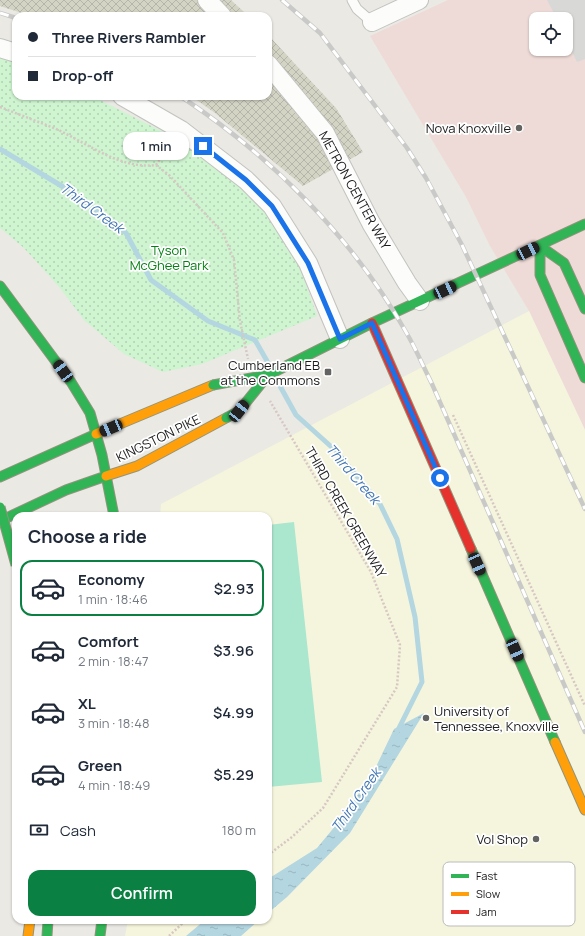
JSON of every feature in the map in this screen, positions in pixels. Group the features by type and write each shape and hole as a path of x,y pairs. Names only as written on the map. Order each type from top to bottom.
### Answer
{"main road":[{"name":"KINGSTON PIKE","path":"0,477 96,434 213,385 268,375 372,323 585,224"},
{"path":"540,246 564,263 585,309"},
{"path":"540,246 540,275 585,378"},
{"path":"0,286 71,382 90,413 106,476 113,512"},
{"path":"372,323 585,810"},
{"name":"KINGSTON PIKE","path":"19,512 66,490 137,466 239,411 268,375"},
{"path":"0,507 12,550"},
{"name":"KINGSTON PIKE","path":"0,521 12,515"},
{"path":"28,936 30,924"},
{"path":"47,936 48,924"},
{"path":"100,936 102,924"}],"street":[{"path":"207,0 218,12"},
{"path":"372,22 419,0"},
{"path":"0,48 12,52"},
{"name":"METRON CENTER WAY","path":"272,69 325,133 371,224 420,302"},
{"path":"129,100 181,130 246,180 272,206 308,263 340,339"}],"lane":[{"path":"352,0 357,9 372,22"}],"path":[{"path":"0,107 54,128 118,161 150,166 156,165 181,130"},
{"path":"156,165 170,176 223,233 234,260 240,321"},
{"name":"THIRD CREEK GREENWAY","path":"269,400 371,572 400,645 396,687 324,808 292,837 272,852"},
{"path":"453,415 585,706"},
{"path":"169,936 182,924"}],"shaded area":[{"path":"0,0 231,0 244,12 19,12 0,6"},
{"path":"448,0 585,0 585,430 529,311 490,246 466,197 370,36"},
{"path":"547,0 585,0 585,59 577,62 573,54 573,12 553,12"},
{"path":"272,39 336,108 363,152 303,186 215,113 197,100 272,100"},
{"name":"University of Tennessee, Knoxville","path":"529,311 585,430 585,936 125,936 127,924 272,924 272,512 160,512 161,504"}],"green space":[{"name":"Tyson McGhee Park","path":"0,57 12,62 12,100 100,100 187,144 251,191 295,253 317,316 202,364 163,372 124,354 84,320 60,288 24,248 0,228"},
{"path":"294,522 322,782 272,787 272,525"}],"water":[{"name":"Third Creek","path":"424,713 350,833 287,897 272,910 272,876 317,848 341,819 373,773 394,729"},
{"path":"200,924 254,924 241,936 186,936"}],"waterway":[{"name":"Third Creek","path":"0,149 70,191 126,233 151,280 208,321 255,340 271,368"},
{"name":"Third Creek","path":"275,377 296,415 336,451 380,504 397,539 415,617 422,682 397,732"}],"railway":[{"path":"282,0 320,33 407,148 426,178 462,245 585,509"},
{"path":"0,13 12,17"},
{"path":"186,100 246,145 307,201 335,232 385,297 410,338 432,384 585,732"}],"traffic: fast":[{"path":"268,375 372,323 585,224"},
{"path":"540,246 540,275 585,378"},
{"path":"540,246 564,263 585,309"},
{"path":"0,286 71,382 90,413 102,455 113,512"},
{"path":"213,385 268,375"},
{"path":"226,418 239,411 268,375"},
{"path":"0,477 96,434"},
{"path":"19,512 66,490 106,476"},
{"path":"0,507 12,550"},
{"path":"0,521 12,515"},
{"path":"471,549 555,742"},
{"path":"47,936 48,924"},
{"path":"100,936 102,924"}],"traffic: slow":[{"path":"96,434 213,385"},
{"path":"106,476 137,466 226,418"},
{"path":"555,742 585,810"},
{"path":"28,936 30,924"}],"traffic: jam":[{"path":"372,323 471,549"}],"place":[{"name":"Nova Knoxville","path":"519,128"},
{"name":"Cumberland EB at the Commons","path":"328,372"},
{"name":"University of Tennessee, Knoxville","path":"426,718"},
{"name":"Vol Shop","path":"536,839"}],"route":[{"path":"203,146 246,180 272,206 308,263 328,316 340,339 372,323 440,478"}]}
